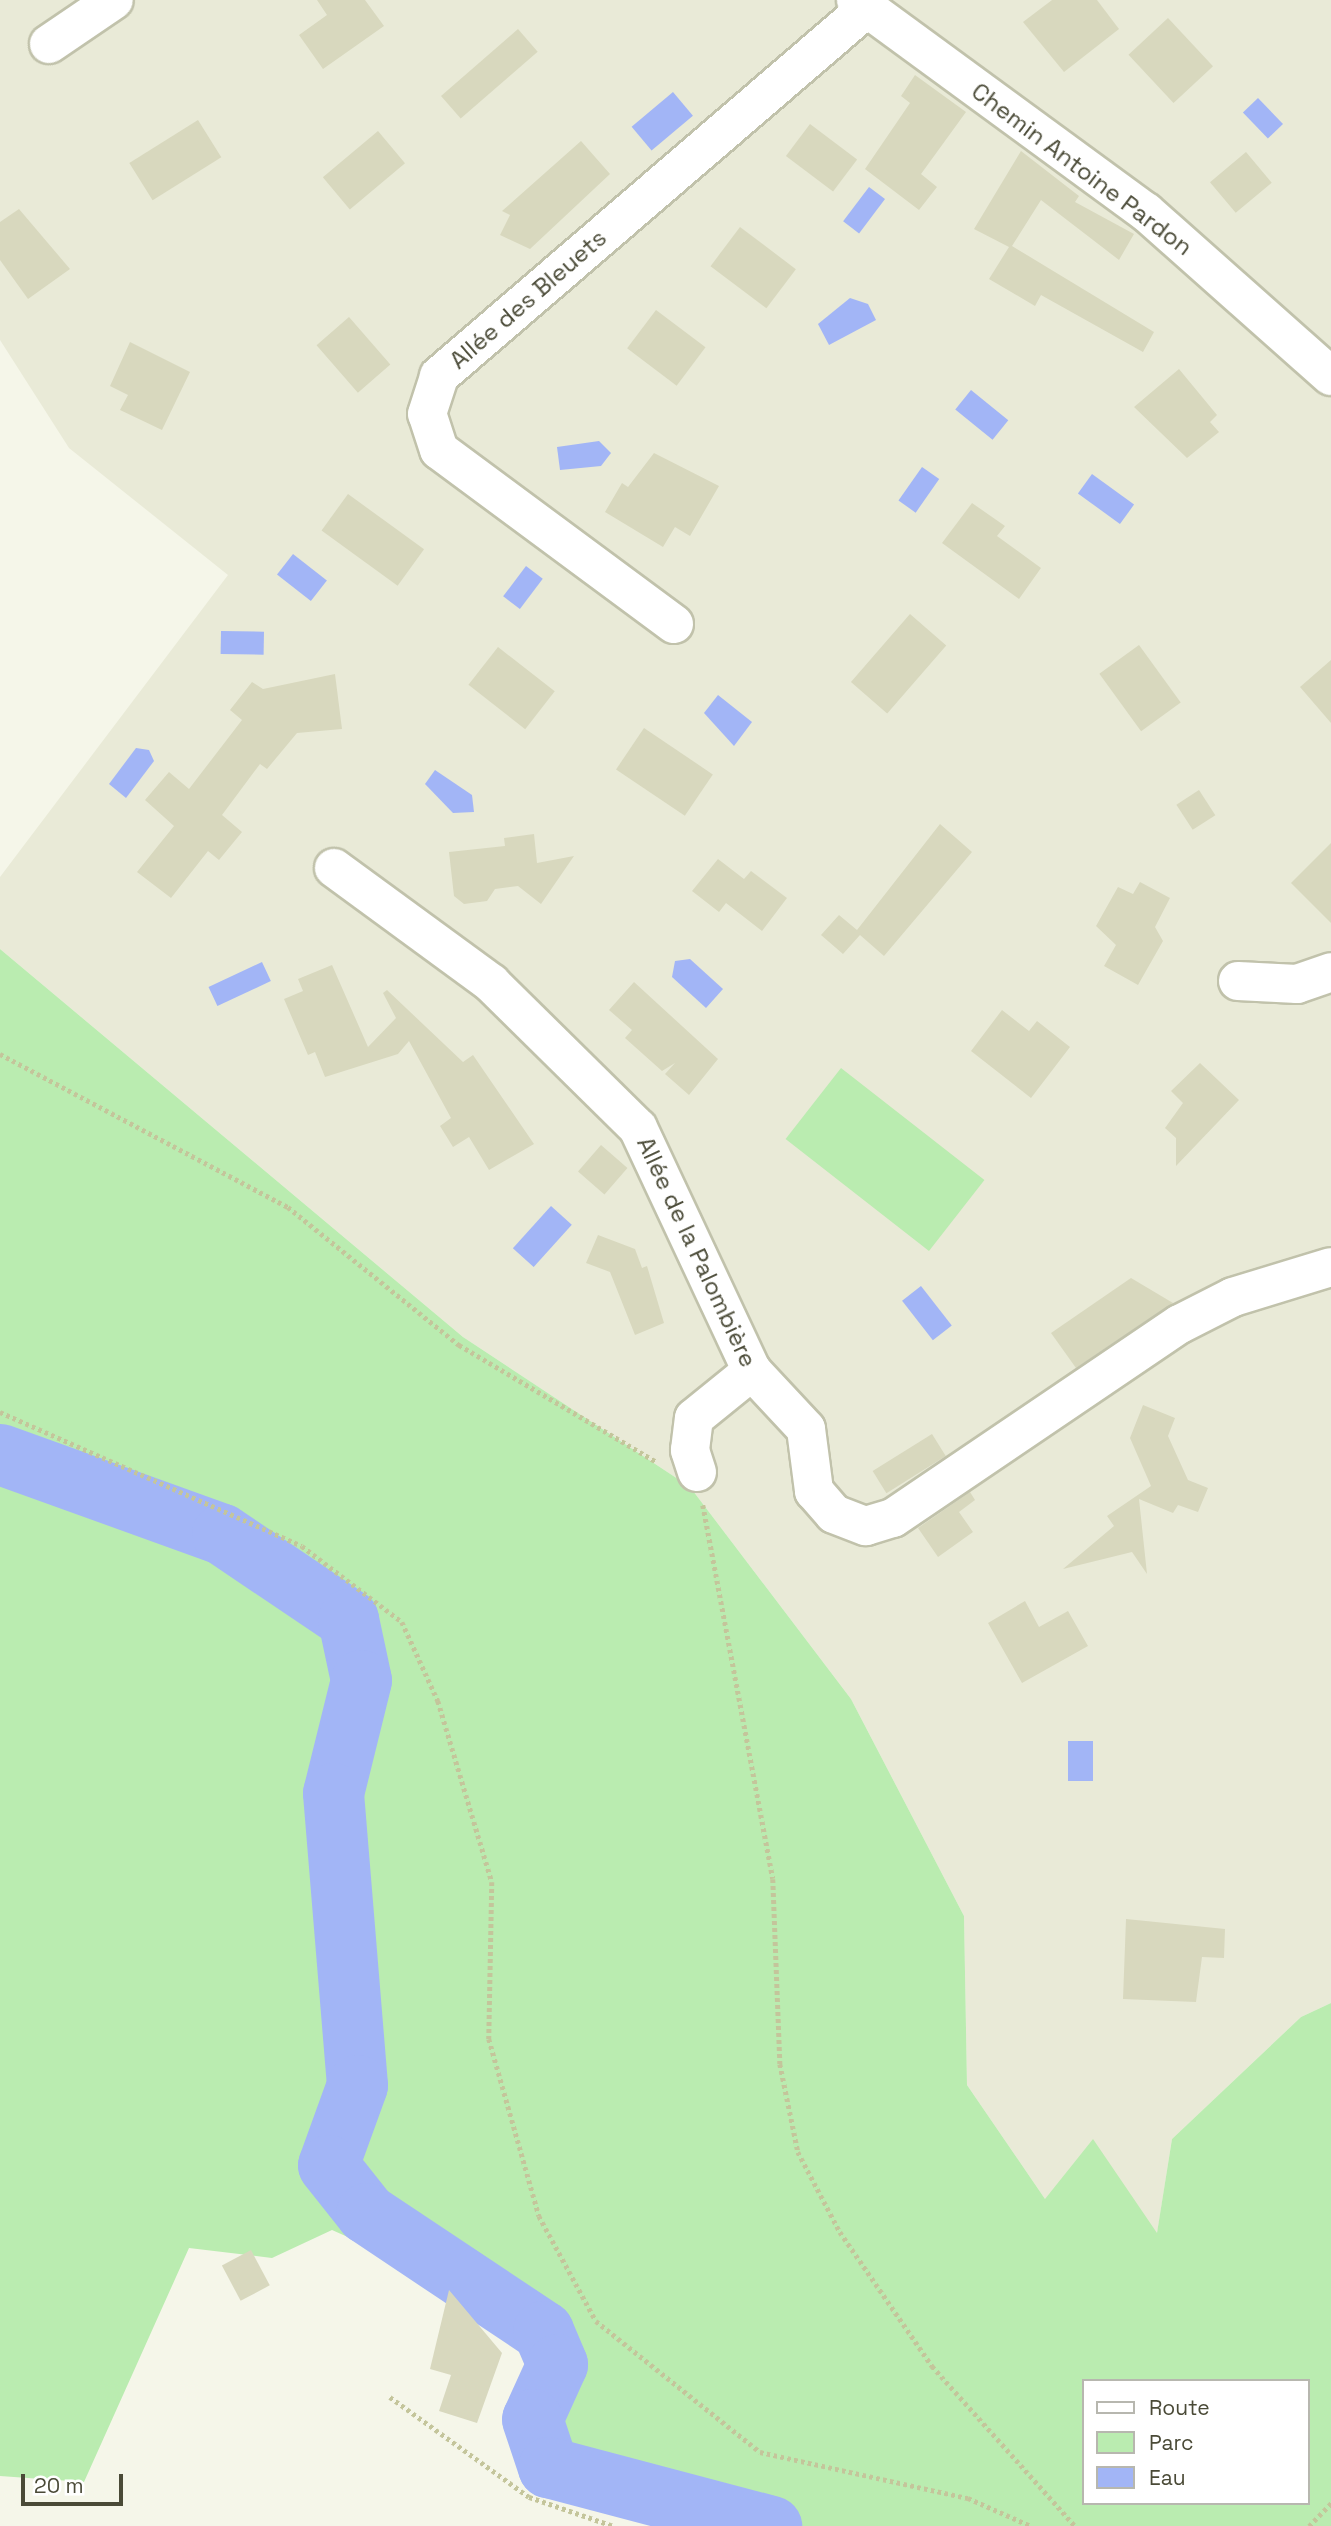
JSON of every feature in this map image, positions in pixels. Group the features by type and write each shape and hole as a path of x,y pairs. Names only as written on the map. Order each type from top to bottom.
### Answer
{"street":[{"path":"49,44 114,0"},
{"name":"Chemin Antoine Pardon","path":"861,4 1146,212 1331,376"},
{"name":"Allée des Bleuets","path":"674,624 439,450 427,414 439,376 861,4"},
{"name":"Allée de la Palombière","path":"334,868 491,983 638,1128 752,1371 806,1429 814,1490 834,1514 866,1526 893,1518 1180,1324 1233,1297 1331,1267"},
{"path":"1238,981 1297,984 1331,972"},
{"path":"697,1472 690,1450 694,1418 752,1371"}],"path":[{"path":"0,1054 288,1207 458,1345 650,1461 697,1472 773,1878 780,2064 798,2152 840,2232 932,2366 1075,2526"},
{"path":"0,1412 302,1546 402,1622 438,1700 492,1882 489,2039 539,2216 596,2322 761,2452 968,2498 1031,2526"},
{"path":"390,2397 529,2497 613,2526"},
{"path":"1309,2526 1331,2503"}],"shaded area":[{"path":"0,0 1331,0 1331,2003 1301,2017 1172,2139 1157,2234 1045,2199 967,2085 964,1916 851,1699 690,1487 463,1337 0,949 0,877 228,575 69,448 0,340"}],"green space":[{"path":"0,949 463,1337 690,1487 851,1699 964,1916 967,2085 1045,2199 1093,2139 1157,2233 1172,2139 1301,2017 1331,2003 1331,2526 683,2526 551,2467 550,2377 539,2322 332,2230 272,2258 189,2248 84,2482 0,2476"},
{"path":"841,1068 984,1180 929,1251 786,1139"}],"water":[{"path":"673,92 693,116 652,150 632,127"},
{"path":"1258,98 1283,124 1268,138 1243,113"},
{"path":"869,187 885,199 859,233 843,221"},
{"path":"850,298 868,304 876,320 829,345 818,324"},
{"path":"971,390 1008,420 993,440 955,409"},
{"path":"599,441 611,453 601,466 560,470 557,447"},
{"path":"922,467 939,479 916,513 898,501"},
{"path":"1092,474 1134,505 1120,524 1078,493"},
{"path":"293,554 327,580 311,601 277,574"},
{"path":"526,566 543,579 520,609 503,596"},
{"path":"221,631 264,632 264,655 221,654"},
{"path":"718,695 752,722 734,746 704,713"},
{"path":"136,748 149,750 154,761 126,798 109,784"},
{"path":"435,770 472,795 474,812 453,813 425,784"},
{"path":"690,959 723,989 706,1008 672,977 675,961"},
{"path":"262,962 271,981 217,1006 209,987"},
{"path":"551,1206 572,1225 534,1267 513,1248"},
{"path":"921,1286 952,1325 933,1340 902,1301"},
{"path":"1068,1741 1093,1741 1093,1781 1068,1781"}],"building":[{"path":"317,0 365,0 384,26 323,69 299,35 327,15"},
{"path":"1052,0 1097,0 1119,29 1064,72 1023,22"},
{"path":"1168,18 1213,66 1174,103 1129,55"},
{"path":"518,29 538,52 461,119 441,96"},
{"path":"915,75 966,112 921,174 937,187 919,210 865,169 910,103 901,96"},
{"path":"198,120 221,157 153,200 129,163"},
{"path":"810,124 857,160 833,191 786,156"},
{"path":"378,131 405,163 350,209 323,177"},
{"path":"581,141 610,174 530,249 500,235 510,215 502,211"},
{"path":"1021,151 1079,196 1075,202 1134,234 1119,260 1041,200 1012,246 1154,332 1143,352 1041,295 1035,306 989,279 1009,247 974,229"},
{"path":"1246,152 1272,183 1236,213 1210,182"},
{"path":"19,209 70,269 28,299 0,260 0,222"},
{"path":"740,227 796,269 766,308 711,266"},
{"path":"656,310 706,347 677,386 627,348"},
{"path":"349,317 390,365 358,393 317,345"},
{"path":"130,342 190,372 162,430 120,410 128,395 110,386"},
{"path":"1179,369 1217,415 1210,422 1219,432 1187,458 1134,407"},
{"path":"654,453 719,486 690,536 675,527 663,547 605,512 622,483 628,487"},
{"path":"348,494 424,549 398,586 322,530"},
{"path":"972,503 1005,526 997,536 1041,568 1019,599 942,543"},
{"path":"910,614 946,645 887,713 851,682"},
{"path":"1139,645 1181,702 1141,731 1099,674"},
{"path":"498,647 555,691 525,729 468,685"},
{"path":"1331,660 1331,723 1300,687"},
{"path":"335,674 342,729 297,733 267,769 260,764 222,815 242,832 219,860 208,851 171,898 137,872 174,826 145,800 169,772 189,789 242,720 230,710 252,682 263,689"},
{"path":"644,728 713,774 685,816 616,769"},
{"path":"1199,790 1215,815 1193,830 1176,805"},
{"path":"940,824 972,852 884,956 860,935 843,954 821,935 839,915 857,930"},
{"path":"534,834 537,863 574,856 541,904 518,886 495,889 487,901 464,904 454,896 449,852 505,846 504,838"},
{"path":"1331,843 1331,923 1291,883"},
{"path":"718,859 744,879 751,871 787,898 762,931 726,903 719,912 692,891"},
{"path":"1140,882 1170,898 1155,927 1163,941 1138,985 1104,966 1116,945 1096,926 1118,887 1133,894"},
{"path":"332,965 368,1047 396,1018 383,993 387,990 463,1062 473,1055 534,1144 489,1170 469,1137 453,1147 440,1126 451,1118 409,1041 398,1054 325,1077 315,1052 308,1055 284,999 303,991 298,979"},
{"path":"634,982 718,1059 689,1095 665,1074 675,1063 662,1071 625,1038 632,1030 609,1010"},
{"path":"1002,1010 1029,1031 1037,1021 1070,1047 1031,1098 971,1051"},
{"path":"1200,1063 1239,1100 1176,1166 1176,1138 1165,1128 1183,1103 1171,1091"},
{"path":"601,1145 627,1168 604,1194 578,1171"},
{"path":"598,1235 635,1249 642,1268 647,1266 664,1323 635,1335 610,1272 586,1263"},
{"path":"1131,1278 1173,1303 1076,1368 1051,1333"},
{"path":"1143,1405 1175,1418 1168,1436 1188,1480 1208,1488 1198,1512 1178,1505 1173,1513 1139,1499 1147,1574 1132,1552 1063,1569 1114,1526 1107,1516 1151,1486 1130,1438"},
{"path":"932,1434 946,1456 886,1493 873,1471"},
{"path":"970,1492 975,1500 959,1512 973,1532 938,1557 918,1528"},
{"path":"1025,1601 1039,1627 1068,1611 1088,1646 1022,1683 988,1623"},
{"path":"1126,1919 1225,1929 1224,1958 1202,1957 1196,2002 1123,1999"},
{"path":"251,2250 270,2285 241,2301 222,2265"},
{"path":"449,2290 502,2353 477,2423 439,2411 451,2375 430,2369"}],"waterway":[{"path":"0,1454 222,1534 348,1619 361,1680 333,1793 357,2085 328,2165 366,2213 543,2331 557,2364 532,2419 548,2467 771,2526"}]}
